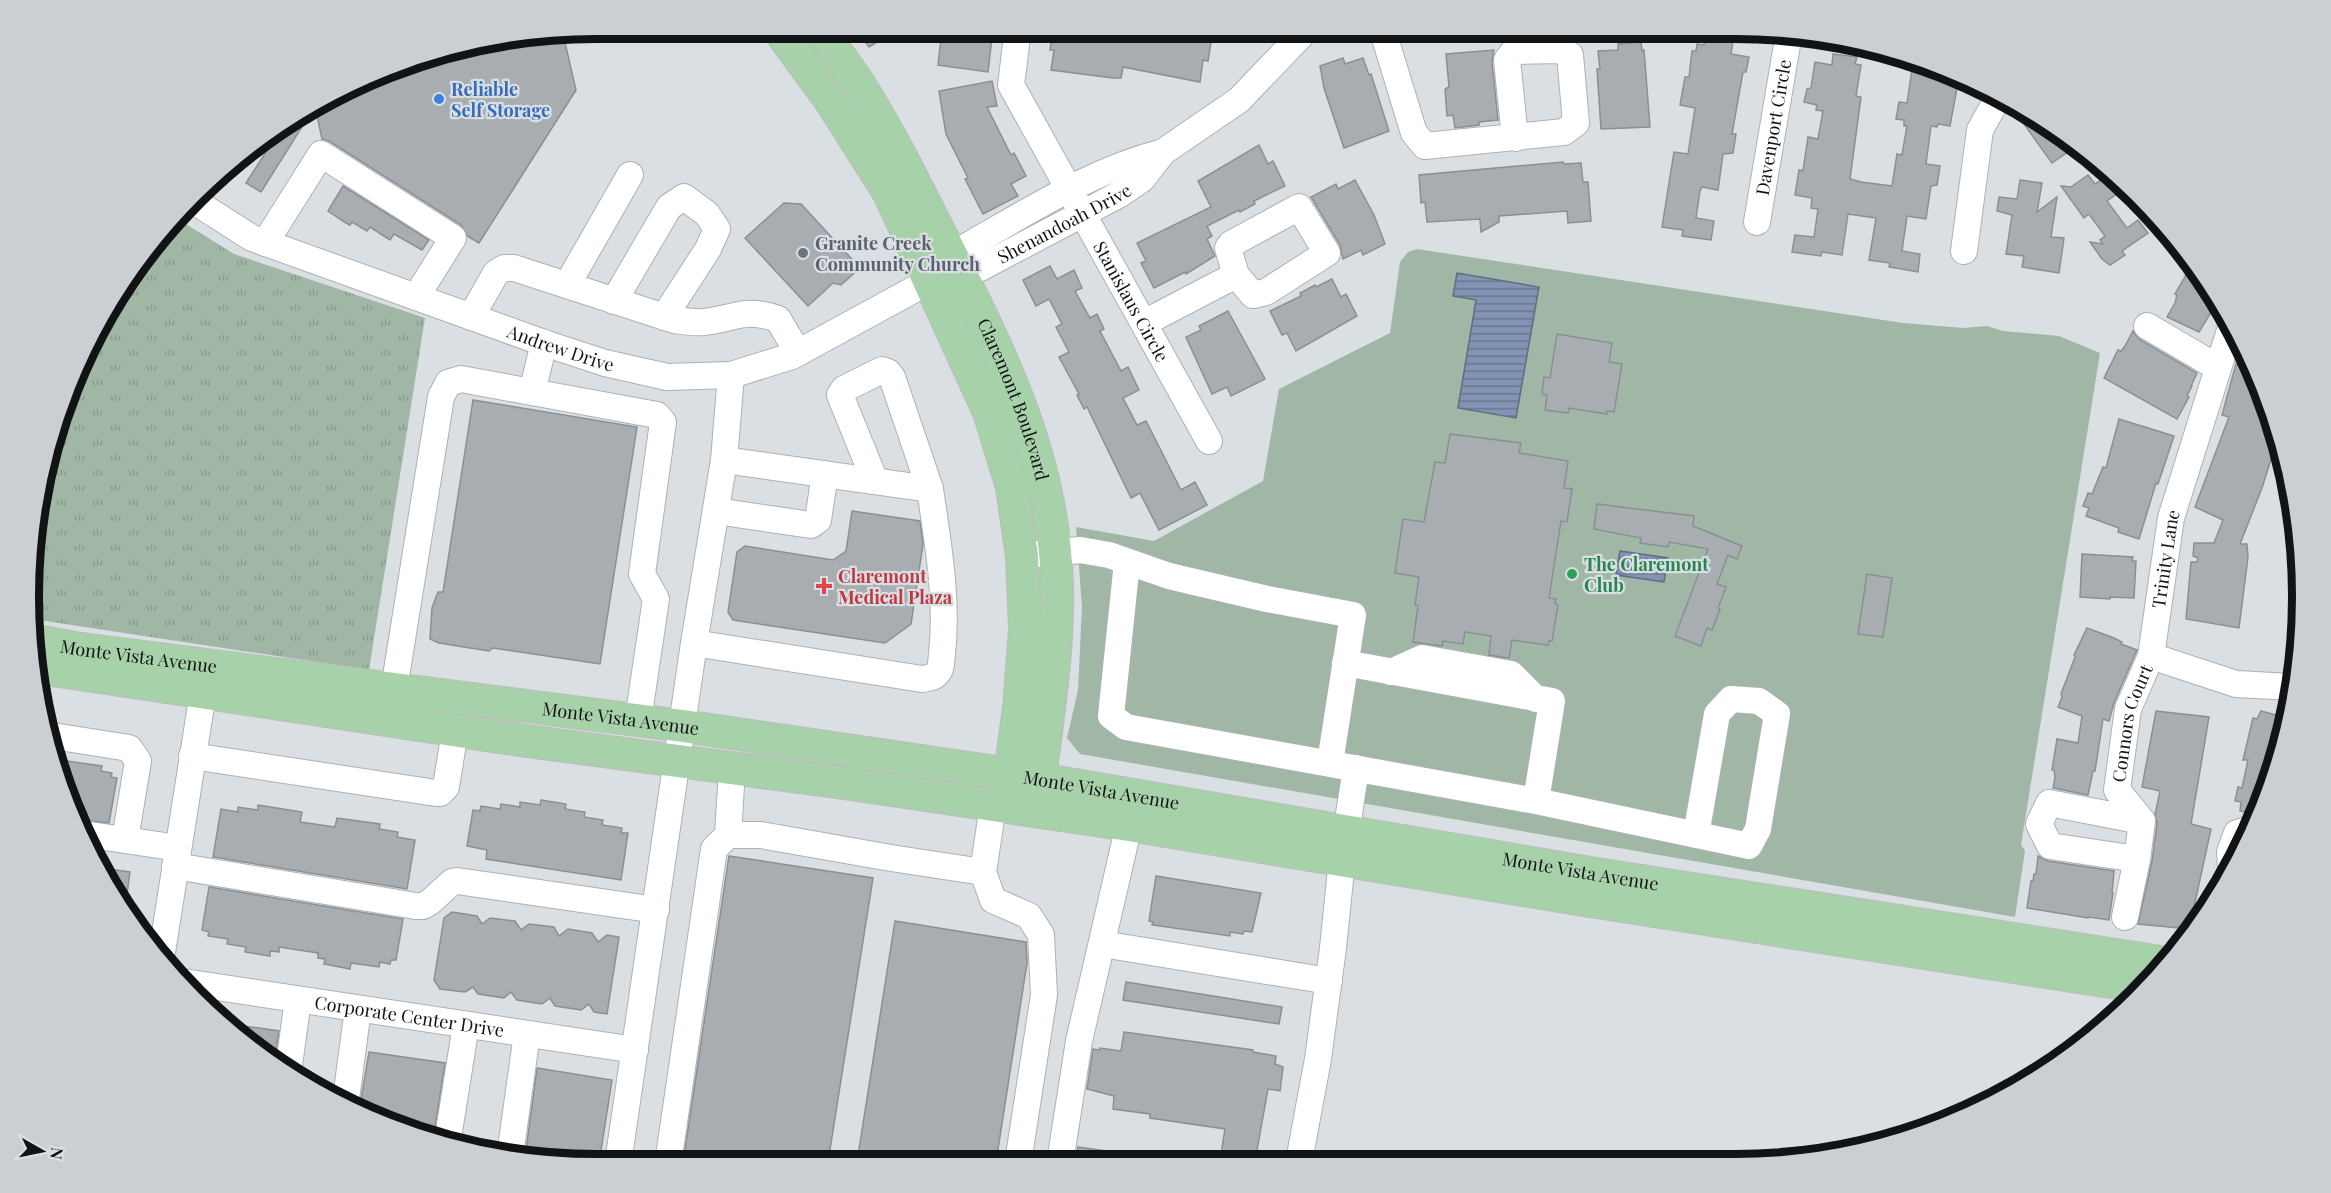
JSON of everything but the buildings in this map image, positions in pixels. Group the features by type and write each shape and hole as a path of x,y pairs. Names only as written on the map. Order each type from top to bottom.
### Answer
{"main road":[{"name":"Claremont Boulevard","path":"785,39 830,100 889,193 928,283 989,412 1012,487 1022,556 1025,629 1019,708 1025,776 1036,813"},
{"name":"Claremont Boulevard","path":"826,39 859,84 962,264 1020,401 1045,481 1055,552 1057,616 1025,776 999,806"},
{"name":"Monte Vista Avenue","path":"41,642 205,679 455,731 837,782 1129,825 1344,845 1590,873 2156,961"},
{"name":"Monte Vista Avenue","path":"44,668 394,689 683,726 1025,776 1584,900 2134,986"}],"street":[{"name":"Stanislaus Circle","path":"1017,39 1011,85 1209,441"},
{"name":"Shenandoah Drive","path":"1163,152 1132,160 1070,189 969,245 962,264 980,268 1142,179 1163,152 1239,100 1297,39"},
{"path":"1385,39 1414,133 1425,146 1515,138"},
{"name":"Davenport Circle","path":"1757,222 1788,42"},
{"path":"1964,251 1980,130 1995,104"},
{"path":"265,243 321,154 453,238 416,297"},
{"path":"567,285 630,175"},
{"path":"614,300 669,207 684,197 707,214 717,229 708,249 664,317"},
{"name":"Andrew Drive","path":"200,205 252,238 265,243 544,343 605,363 667,377 731,375 798,353 962,264"},
{"path":"471,317 496,273 504,268 514,268 674,320 702,322 742,313 761,313 778,319 798,353"},
{"path":"1144,322 1236,275"},
{"path":"2147,326 2217,367"},
{"name":"Trinity Lane","path":"2151,656 2171,518 2228,337"},
{"path":"532,392 544,343"},
{"path":"694,644 910,678 931,678 938,672 941,664 944,627 943,580 930,489 892,377 888,372 882,370 844,389 840,395 875,481"},
{"path":"619,1154 694,644 724,459 731,375"},
{"path":"394,689 441,397 448,383 461,379 657,415 663,422 642,574 656,599 638,720"},
{"path":"724,459 930,489"},
{"path":"716,511 811,525 818,520 825,474"},
{"path":"1022,556 1080,550 1109,555 1169,576 1267,599 1353,615 1330,763"},
{"path":"1127,562 1112,716 1126,727 1536,801 1696,835 1749,846 1758,829 1777,714 1759,701 1731,699 1717,714 1696,835"},
{"path":"2151,656 2236,684 2284,687"},
{"name":"Connors Court","path":"2142,821 2116,790 2128,709 2151,656"},
{"path":"1345,663 1391,672 1422,658 1470,676 1511,674 1536,699 1552,702 1536,801"},
{"path":"163,947 205,679"},
{"path":"192,756 440,793 446,787 455,731"},
{"path":"57,737 129,748 138,760 125,840"},
{"path":"1300,1154 1318,1059 1344,845 1356,768"},
{"path":"669,1154 714,849 728,835 732,769"},
{"path":"2125,917 2137,860 2142,821 2049,803 2039,824 2050,846 2137,860"},
{"path":"999,806 983,872 993,900 1029,916 1041,935 1044,995 1019,1154"},
{"path":"1061,1154 1079,1041 1129,825"},
{"path":"2230,852 2237,833 2240,831"},
{"path":"93,835 125,840 177,857 416,906 423,906 430,902 452,882 457,881 656,910"},
{"path":"728,835 761,835 983,872"},
{"path":"1102,944 1329,981"},
{"name":"Corporate Center Drive","path":"197,986 634,1050"},
{"path":"289,1061 298,1000"},
{"path":"346,1095 358,1009"},
{"path":"449,1134 466,1025"},
{"path":"511,1147 527,1034"}],"green space":[{"path":"183,222 234,254 425,318 369,670 40,620 40,560 50,488 58,452 81,383 96,350 133,287"},
{"name":"The Claremont Club","path":"1417,249 1903,323 1964,328 1987,326 2003,331 2059,336 2100,353 2021,845 2025,851 2015,917 1080,754 1067,738 1078,690 1082,607 1076,527 1154,541 1263,481 1279,389 1390,333 1400,262 1408,252"}],"water":[{"path":"1457,273 1539,287 1516,418 1458,408 1476,300 1453,296"},
{"path":"1620,551 1668,558 1664,582 1616,575"}],"place":[{"name":"Reliable Self Storage","path":"439,99"},
{"name":"Granite Creek Community Church","path":"803,253"},
{"name":"The Claremont Club","path":"1572,574"},
{"name":"Claremont Medical Plaza","path":"824,586"}]}
